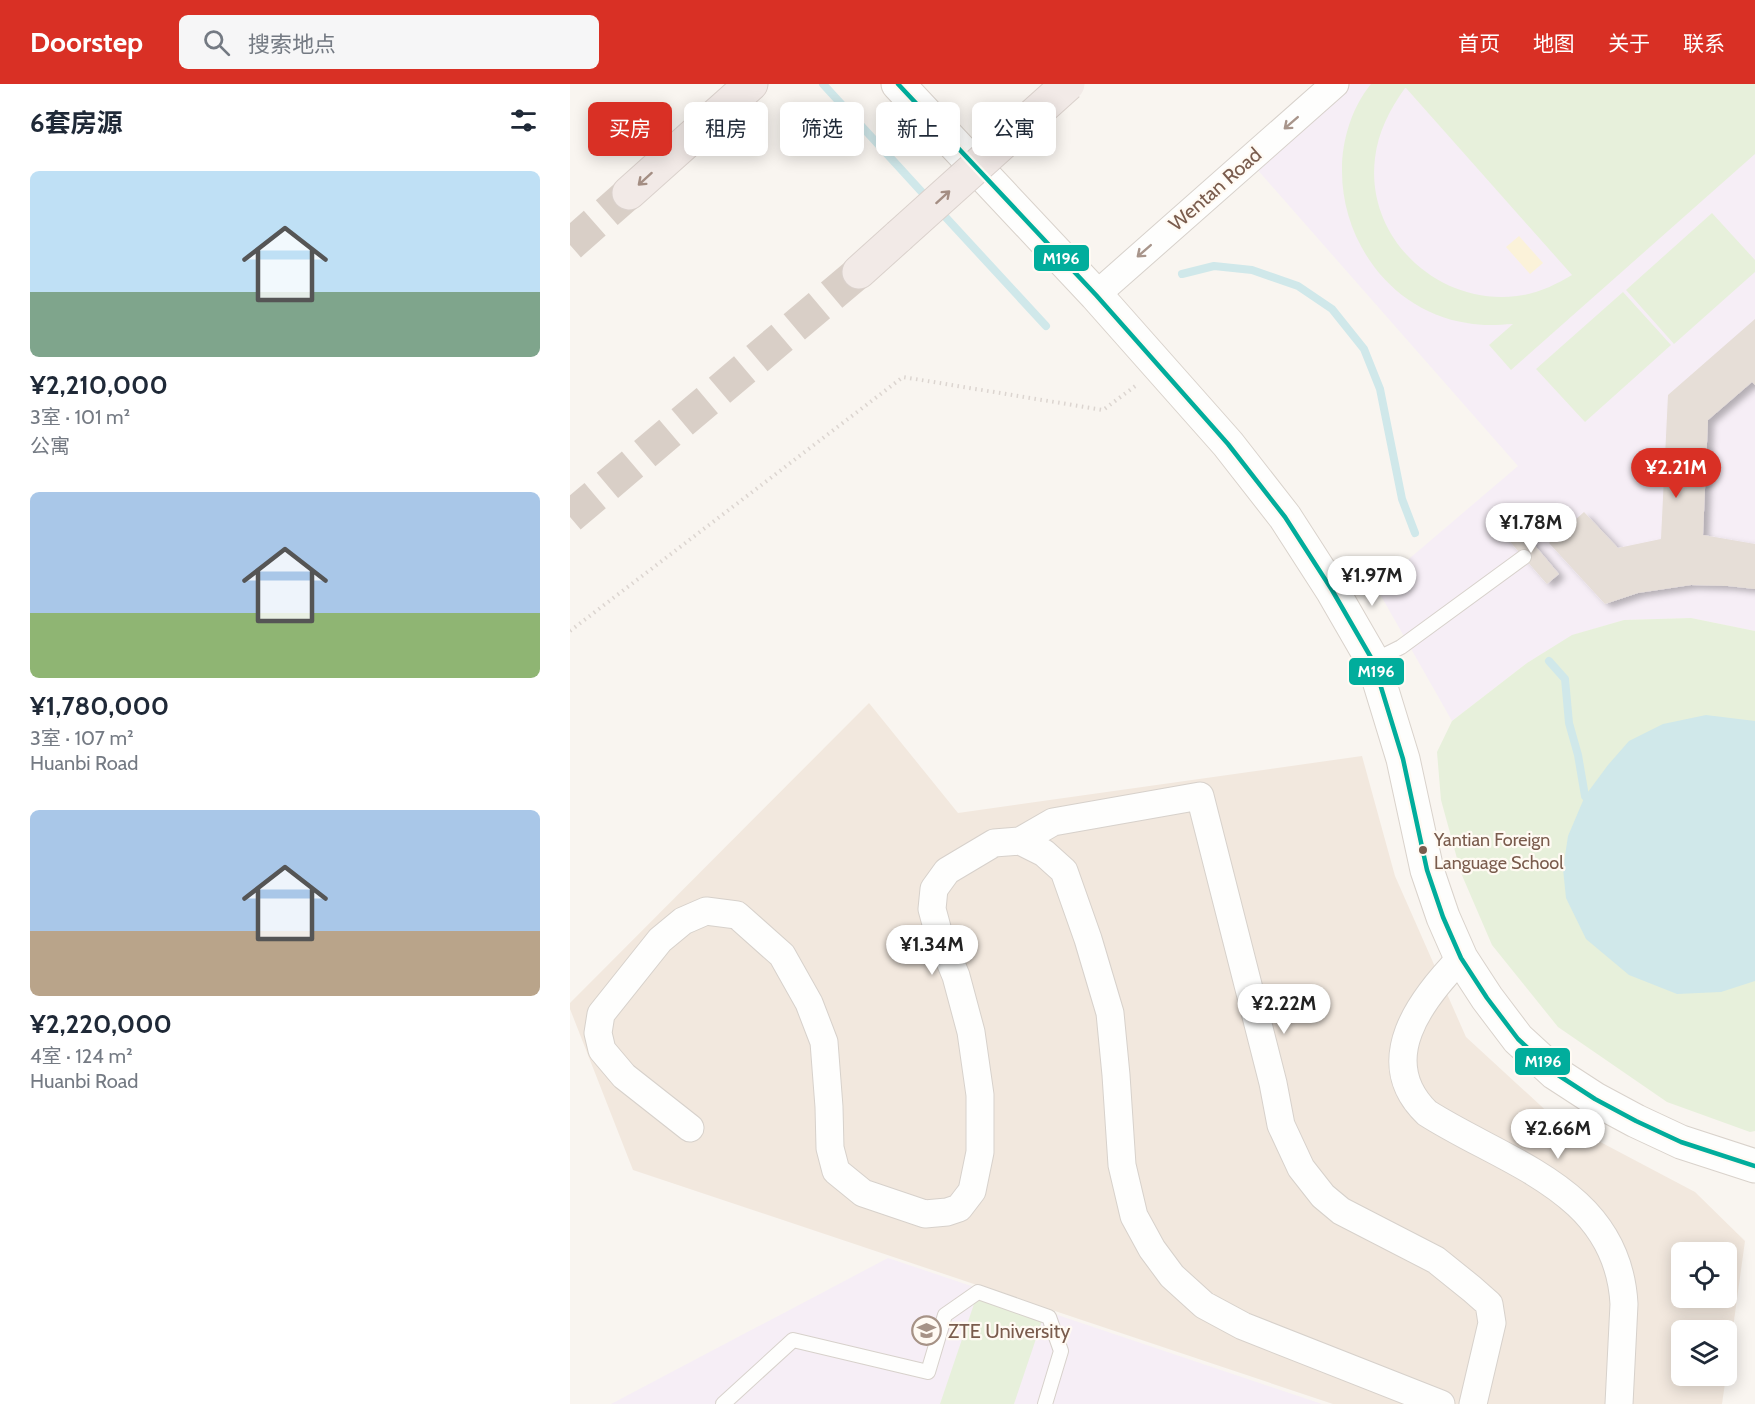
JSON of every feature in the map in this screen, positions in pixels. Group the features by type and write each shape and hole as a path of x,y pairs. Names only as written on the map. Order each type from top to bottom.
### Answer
{"highway":[{"path":"629,193 751,84"},
{"path":"859,272 1068,84"}],"street":[{"path":"898,84 1096,294 1228,444 1285,517 1345,610 1373,661 1403,759 1427,870 1443,917 1461,958 1486,998 1518,1039 1556,1073 1595,1099 1636,1122 1681,1142 1755,1166"},
{"name":"Wentan Road","path":"1096,294 1335,84"},
{"path":"690,1128 624,1076 602,1050 598,1033 601,1014 660,940 683,921 706,911 737,915 782,955 809,1003 824,1042 830,1148 836,1171 863,1193 925,1214 947,1212 959,1208 972,1191 980,1152 980,1095 971,1032 956,976 939,935 932,909 934,889 947,871 994,843 1020,841 1053,822 1200,796 1270,1071 1281,1125 1301,1168 1323,1196 1341,1211 1436,1260 1489,1304 1492,1323 1473,1404"},
{"path":"1020,841 1044,853 1064,871 1088,939 1110,1013 1122,1165 1134,1216 1152,1250 1173,1276 1204,1305 1243,1326 1441,1404"},
{"path":"1461,958 1440,980 1416,1015 1409,1030 1402,1060 1409,1090 1416,1103 1427,1113 1550,1181 1578,1204 1602,1235 1620,1271 1624,1288 1619,1404"}],"lane":[{"path":"1373,661 1401,647 1524,557"},
{"path":"723,1404 793,1340 928,1372 945,1315 978,1292 1048,1317 1061,1351 1045,1404"}],"path":[{"path":"570,631 903,377 1103,410 1160,368"}],"shaded area":[{"path":"1351,84 1755,84 1755,631 1691,618 1624,620 1573,635 1527,663 1452,721 1376,587 1518,466 1255,167"},
{"path":"869,703 958,813 1362,756 1395,876 1466,1037 1553,1117 1695,1192 1745,1241 1737,1299 1737,1242 1671,1242 1671,1308 1736,1308 1734,1320 1671,1320 1671,1386 1725,1386 1722,1404 1333,1404 633,1170 570,1009 570,1003"},
{"name":"ZTE University","path":"888,1258 1322,1404 611,1404"}],"green space":[{"path":"1371,84 1755,84 1755,154 1511,370 1489,345 1513,324 1467,323 1440,316 1416,305 1376,270 1362,247 1351,223 1344,196 1342,158 1349,124","holes":["1406,88 1572,275 1552,286 1532,293 1517,296 1488,296 1460,290 1435,278 1413,261 1395,240 1382,215 1375,188 1375,158 1379,139 1390,113"]},
{"path":"1712,213 1755,260 1755,272 1674,344 1626,290"},
{"path":"1623,292 1671,345 1585,422 1536,369"},
{"path":"1691,618 1755,631 1755,1131 1750,1132 1667,1102 1558,1027 1492,945 1461,873 1441,800 1437,752 1452,721 1527,663 1572,635 1624,620"},
{"path":"976,1298 1042,1321 1014,1404 940,1404"}],"sand":[{"path":"1519,236 1543,263 1530,274 1506,247"}],"water":[{"path":"1706,715 1755,721 1755,981 1721,992 1677,994 1629,975 1586,939 1566,898 1563,869 1568,836 1585,796 1629,741 1663,724"}],"building":[{"path":"1755,319 1755,385 1752,382 1708,420 1703,535 1755,544 1755,589 1691,585 1638,593 1605,604 1549,543 1584,512 1618,548 1661,539 1668,395"},
{"path":"1498,528 1521,529 1559,574 1547,584"}],"waterway":[{"path":"823,84 930,201"},
{"path":"939,210 1046,326"},
{"path":"1182,274 1214,266 1252,270 1298,286 1332,309 1364,349 1380,389 1402,499 1415,533"},
{"path":"1549,661 1565,679 1569,723 1578,755 1585,796"}],"tunnel":[{"path":"570,245 629,193"},
{"path":"570,517 859,272"}],"transit line":[{"name":"M196","path":"898,84 1096,295 1228,444 1285,517 1332,590 1373,661 1403,759 1427,870 1443,917 1461,958 1518,1039 1555,1073 1595,1099 1636,1121 1681,1142 1755,1166"}],"place":[{"name":"Yantian Foreign Language School","path":"1423,850"},
{"name":"ZTE University","path":"927,1331"}]}
